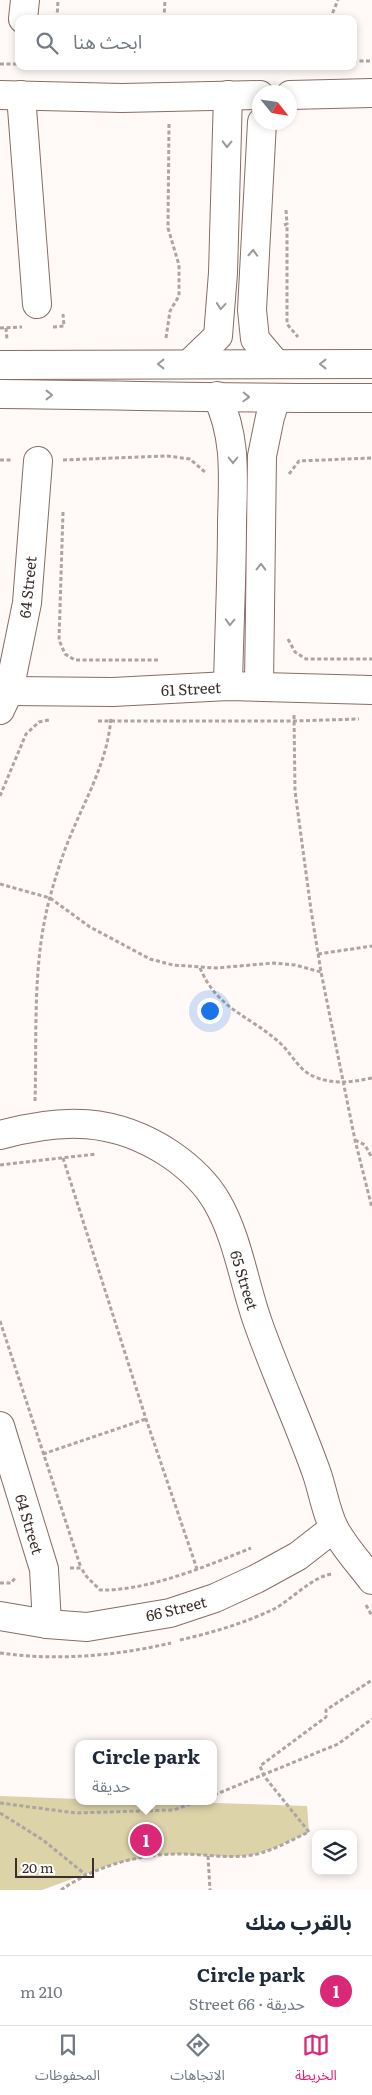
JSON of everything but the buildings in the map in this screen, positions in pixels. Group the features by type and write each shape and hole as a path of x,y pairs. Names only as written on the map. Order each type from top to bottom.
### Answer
{"street":[{"path":"23,15 25,0"},
{"path":"297,94 372,93"},
{"path":"38,304 10,95 89,98 252,95"},
{"path":"189,364 218,336 224,273 228,95"},
{"path":"261,130 252,310 255,340 264,353 276,364"},
{"path":"0,365 372,364"},
{"path":"0,394 372,398"},
{"path":"217,396 228,422 233,451 228,686"},
{"path":"259,686 262,456 276,398"},
{"name":"64 Street","path":"5,701 27,603 38,461"},
{"name":"61 Street","path":"5,701 113,692 228,686 372,690"},
{"name":"65 Street","path":"0,1135 35,1126 90,1124 114,1127 139,1136 162,1148 183,1162 203,1180 217,1203 234,1243 258,1323 317,1474 334,1528 372,1580"},
{"name":"64 Street","path":"0,1426 44,1570 47,1624"},
{"name":"66 Street","path":"0,1616 47,1624 87,1626 170,1613 206,1601 256,1579 298,1556 334,1528"}],"path":[{"path":"57,15 58,0"},
{"path":"164,15 166,0"},
{"path":"332,15 338,0"},
{"path":"357,61 372,61"},
{"path":"0,64 15,64"},
{"path":"165,342 170,311 179,296 179,265 168,228 168,115"},
{"path":"286,206 288,324 300,340"},
{"path":"255,228 287,224"},
{"path":"0,460 38,461 167,456 190,459 207,474"},
{"path":"286,479 299,460 372,458"},
{"path":"65,460 65,470"},
{"path":"64,508 59,640 65,654 75,660 162,660"},
{"path":"288,631 288,641 295,652 306,659 372,659"},
{"path":"294,687 295,791 318,954 355,1140 372,1208"},
{"path":"35,1126 38,972 41,944 50,898 61,859 101,766 107,746 113,692"},
{"path":"93,721 362,719"},
{"path":"0,796 26,734 39,722 52,720"},
{"path":"0,884 50,898 90,927 150,959 173,965 200,968 274,963 295,965 321,972"},
{"path":"318,954 372,946"},
{"path":"200,968 212,990 224,1003 280,1043 304,1071 326,1081 344,1083 372,1078"},
{"path":"355,1140 365,1145 372,1158"},
{"path":"0,1165 104,1154"},
{"path":"63,1158 146,1419 197,1569"},
{"path":"0,1322 81,1568 100,1590 121,1590 197,1569 257,1546"},
{"path":"43,1454 146,1419"},
{"path":"44,1570 81,1568"},
{"path":"61,1890 86,1874 113,1864 158,1855 181,1854 231,1857 253,1855 274,1848 309,1832 264,1776 260,1766 326,1717 326,1710 372,1680"},
{"path":"217,1794 338,1744 372,1720"},
{"path":"0,1803 76,1813 174,1810 187,1805"},
{"path":"0,1813 43,1840 86,1874"},
{"path":"208,1856 210,1890"}],"shaded area":[{"path":"0,1796 75,1799 75,1805 217,1805 217,1803 307,1806 309,1832 274,1848 253,1855 231,1857 181,1854 157,1855 113,1864 42,1890 0,1890"}],"place":[{"name":"Circle park","path":"146,1840"}]}
